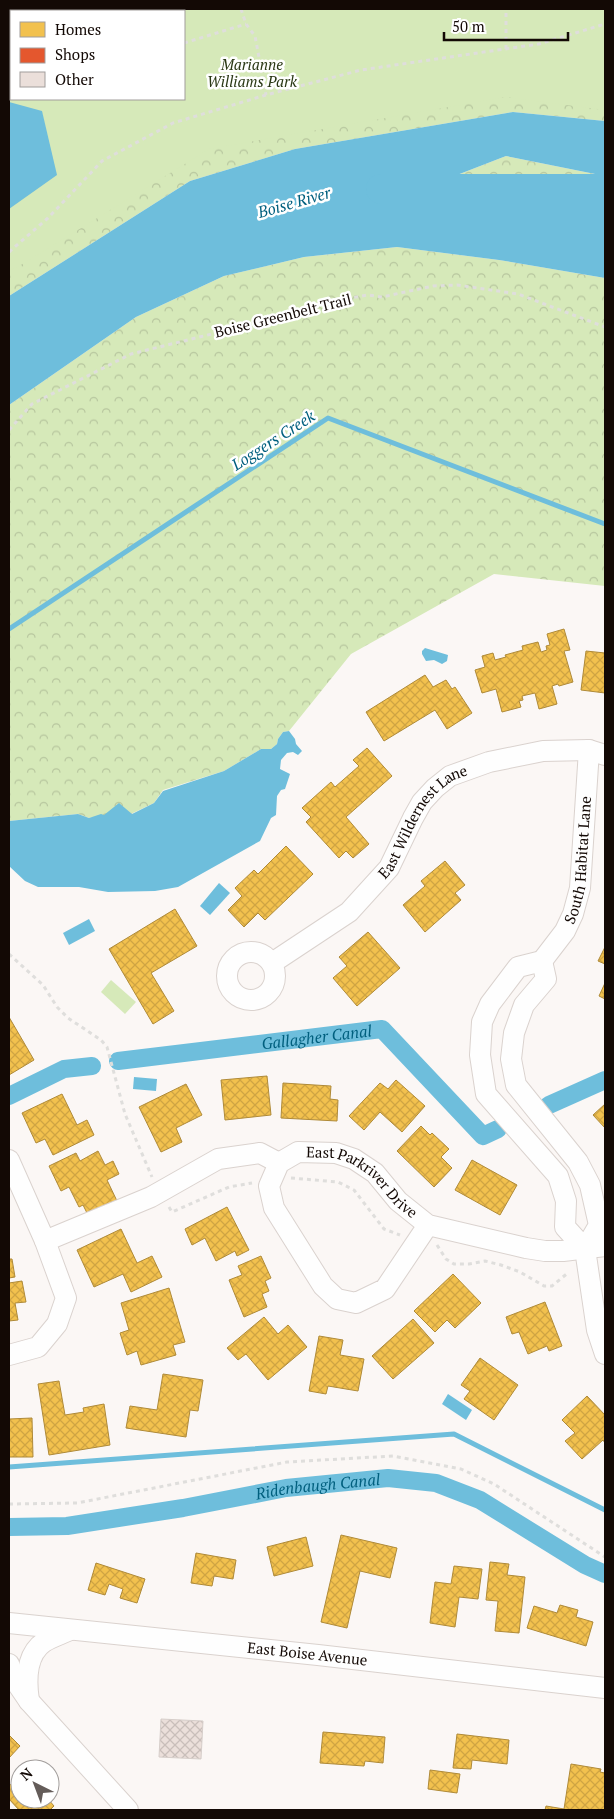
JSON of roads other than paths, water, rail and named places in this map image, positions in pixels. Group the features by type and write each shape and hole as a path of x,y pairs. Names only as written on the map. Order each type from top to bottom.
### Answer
{"street":[{"name":"East Wildernest Lane","path":"272,963 349,912 389,868 412,818 422,802 450,776 489,762 543,751 597,753"},
{"name":"South Habitat Lane","path":"542,961 565,931 573,914 580,888 597,753"},
{"path":"585,1249 599,1225 590,1185 578,1162 516,1085 511,1059 514,1033 524,1005 546,979 542,961 518,967 490,1004 482,1022 480,1055 486,1094 558,1176 566,1201 565,1228 585,1249 597,1330 605,1354"},
{"name":"East Parkriver Drive","path":"428,1225 385,1289 356,1303 337,1299 323,1286 274,1208 269,1186 298,1152 336,1154 354,1159 375,1173 398,1201 428,1225 526,1248 563,1251 605,1246"},
{"path":"45,1241 160,1192 218,1159 260,1153 283,1170"},
{"path":"9,1160 45,1241 66,1298 57,1324 38,1347 9,1355"},
{"name":"East Boise Avenue","path":"9,1623 318,1655 605,1688"},
{"path":"29,1701 26,1681 31,1658 44,1642 72,1630"},
{"path":"9,1664 14,1679 29,1701 128,1810"}],"water":[{"path":"9,102 42,111 57,175 9,209"},
{"path":"513,112 605,121 605,176 506,156 425,185 421,193 464,200 521,195 578,184 605,185 605,278 499,260 397,247 304,257 224,276 136,317 9,405 9,296 190,181 295,149"},
{"path":"425,648 448,655 447,661 442,664 434,660 426,661 422,654"},
{"path":"289,731 302,751 298,755 293,752 287,753 281,760 280,769 290,774 285,789 281,790 277,796 276,815 271,818 260,841 178,887 155,891 108,892 79,887 38,887 25,881 9,866 9,821 78,814 89,818 101,814 104,815 119,803 132,814 154,803 163,791 224,771 261,749 271,749 277,744 283,732"},
{"path":"219,883 230,893 210,915 200,906"},
{"path":"89,919 95,931 69,945 63,933"},
{"path":"134,1077 157,1079 156,1091 133,1089"},
{"path":"448,1394 472,1410 466,1420 442,1404"}],"waterway":[{"name":"Boise River","path":"381,189 605,189"},
{"name":"Loggers Creek","path":"9,629 328,418 605,524"},
{"name":"Gallagher Canal","path":"118,1061 382,1029 483,1136 498,1129"},
{"name":"Gallagher Canal","path":"9,1096 64,1069 92,1066"},
{"name":"Gallagher Canal","path":"549,1105 605,1080"},
{"path":"9,1467 454,1434 605,1510"},
{"name":"Ridenbaugh Canal","path":"9,1527 67,1526 183,1508 286,1488 388,1478 436,1483 480,1500 585,1565 605,1574"}],"park label":[{"name":"Marianne Williams Park","path":"252,74"}]}
